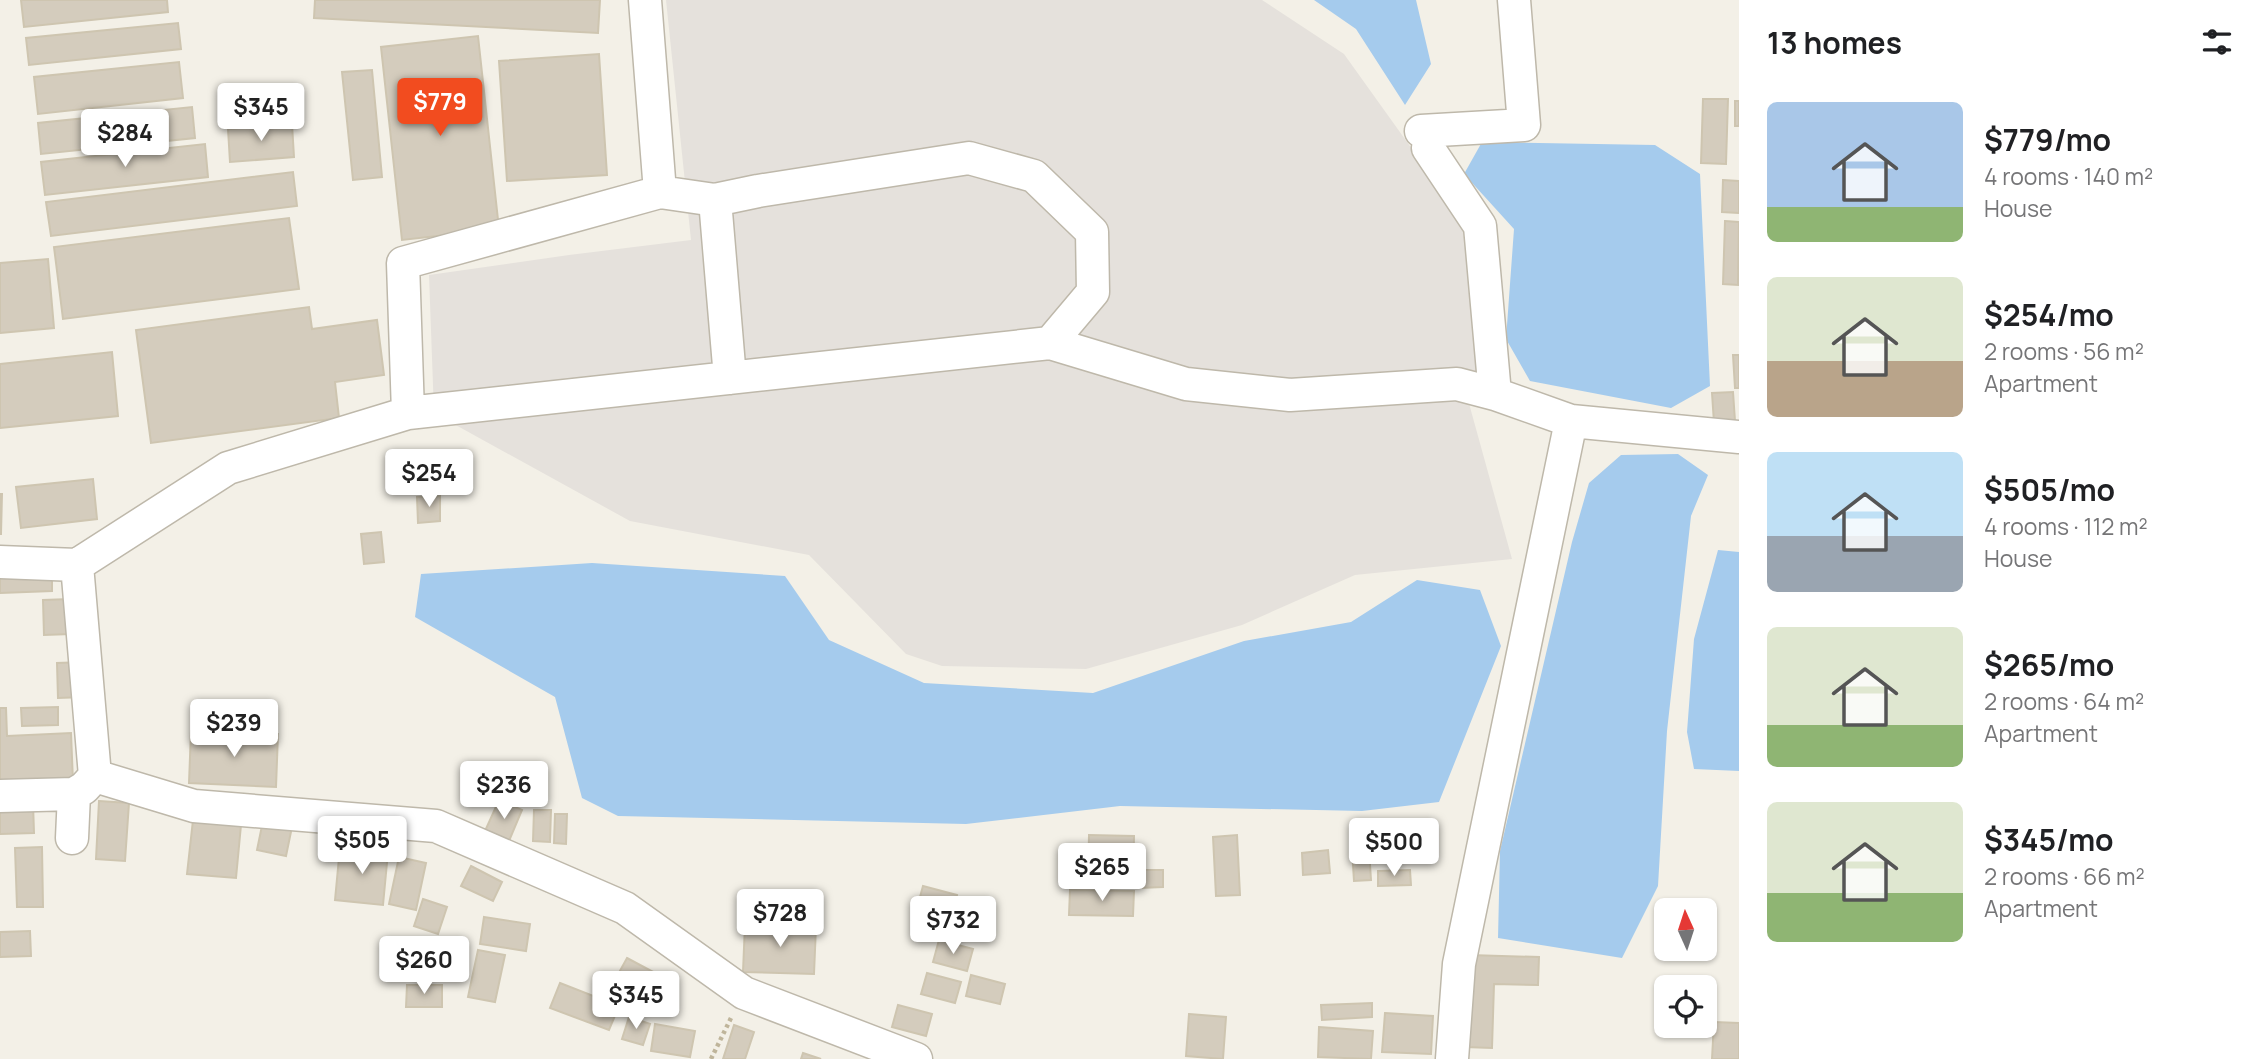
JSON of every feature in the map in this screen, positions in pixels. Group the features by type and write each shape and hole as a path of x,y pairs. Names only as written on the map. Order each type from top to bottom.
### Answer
{"street":[{"path":"645,0 660,192"},
{"path":"1495,394 1480,226 1424,139 1524,125 1514,0"},
{"path":"408,413 403,263 660,192 715,200 969,158 1034,177 1092,232 1093,292 1050,343"},
{"path":"715,200 730,378"},
{"path":"0,562 77,565 228,468 408,413 1050,343 1186,384 1290,396 1457,384 1495,394 1572,421 1739,437"},
{"path":"1452,1059 1459,964 1572,421"},
{"path":"72,838 84,785 77,565"},
{"path":"0,796 84,785 194,806 436,826 625,908 744,993 916,1059"}],"path":[{"path":"711,1059 744,993"}],"shaded area":[{"path":"666,0 1262,0 1344,54 1470,230 1485,366 1465,389 1512,559 1355,575 1242,625 1086,669 942,666 906,654 809,555 630,521 434,413 429,275 691,240"}],"water":[{"path":"1314,0 1416,0 1431,64 1405,105 1356,29"},
{"path":"1482,142 1655,145 1700,174 1710,386 1671,408 1530,381 1506,339 1514,229 1464,174"},
{"path":"1678,454 1708,475 1691,516 1667,731 1658,886 1622,958 1498,938 1500,851 1572,542 1589,483 1621,455"},
{"path":"1718,550 1739,552 1739,771 1694,769 1687,732 1694,639"},
{"path":"592,563 785,576 829,640 924,683 1093,693 1244,641 1351,622 1417,580 1480,590 1501,646 1439,802 1362,811 1120,806 966,824 618,816 582,798 555,697 415,617 421,574"}],"building":[{"path":"21,0 167,0 168,12 24,27"},
{"path":"315,0 600,0 598,33 314,18"},
{"path":"178,23 181,49 29,65 26,38"},
{"path":"478,36 499,229 402,240 381,47"},
{"path":"599,54 607,175 507,181 499,61"},
{"path":"179,62 183,98 38,114 34,77"},
{"path":"372,70 382,177 353,180 342,72"},
{"path":"275,84 278,109 222,115 219,90"},
{"path":"1703,99 1728,99 1726,164 1701,163"},
{"path":"1735,101 1739,101 1739,126 1735,126"},
{"path":"192,107 195,138 41,154 38,123"},
{"path":"292,124 294,157 230,162 228,129"},
{"path":"205,144 208,177 45,195 41,162"},
{"path":"293,172 297,206 51,236 46,202"},
{"path":"1723,180 1739,181 1739,213 1722,212"},
{"path":"289,218 299,289 63,319 54,247"},
{"path":"1725,221 1739,222 1738,285 1723,284"},
{"path":"48,259 54,328 0,333 0,263"},
{"path":"309,307 312,329 377,320 384,375 335,382 339,418 151,443 136,330"},
{"path":"112,352 118,416 0,428 0,364"},
{"path":"1733,355 1739,355 1739,388 1735,388"},
{"path":"1733,392 1735,421 1714,423 1712,393"},
{"path":"427,470 427,485 406,486 405,472"},
{"path":"93,479 97,519 21,528 16,487"},
{"path":"2,494 1,534 0,534"},
{"path":"440,496 440,521 418,523 417,497"},
{"path":"381,532 384,562 364,564 361,534"},
{"path":"52,569 52,591 0,593 0,571"},
{"path":"70,599 71,634 44,635 43,600"},
{"path":"84,662 85,697 58,698 57,663"},
{"path":"58,707 58,725 22,726 21,708"},
{"path":"0,708 6,708 7,736 71,733 73,782 0,785"},
{"path":"191,731 278,734 276,787 189,783"},
{"path":"499,800 522,810 509,841 485,831"},
{"path":"99,801 129,803 125,861 96,859"},
{"path":"33,803 34,833 0,834 0,804"},
{"path":"534,810 551,810 550,842 533,841"},
{"path":"555,814 567,814 566,844 554,843"},
{"path":"264,816 293,822 286,856 257,850"},
{"path":"193,820 241,825 236,878 187,874"},
{"path":"1089,835 1134,836 1133,883 1088,882"},
{"path":"1237,835 1240,895 1216,896 1213,837"},
{"path":"42,847 43,907 17,907 15,848"},
{"path":"340,847 388,852 383,905 335,900"},
{"path":"1352,849 1369,849 1371,880 1354,881"},
{"path":"1328,850 1330,873 1303,875 1302,853"},
{"path":"399,857 426,863 416,910 389,904"},
{"path":"471,866 502,882 493,901 461,886"},
{"path":"1140,870 1163,870 1163,887 1140,888"},
{"path":"1410,870 1411,885 1378,886 1378,871"},
{"path":"923,886 957,895 951,917 917,908"},
{"path":"1070,890 1134,891 1133,916 1069,915"},
{"path":"423,899 447,907 438,934 414,926"},
{"path":"484,917 530,924 526,951 480,944"},
{"path":"745,924 816,926 814,974 743,972"},
{"path":"30,931 31,956 0,957 0,932"},
{"path":"939,940 973,949 967,971 933,962"},
{"path":"478,950 505,955 495,1002 468,997"},
{"path":"1469,955 1539,957 1538,985 1494,984 1492,1048 1465,1047"},
{"path":"627,958 657,974 648,993 616,978"},
{"path":"927,973 961,982 955,1003 921,994"},
{"path":"971,975 1005,984 1000,1004 966,996"},
{"path":"560,983 619,1006 609,1030 550,1008"},
{"path":"407,985 442,985 442,1007 406,1007"},
{"path":"1372,1003 1372,1017 1322,1020 1321,1005"},
{"path":"898,1005 932,1014 926,1036 892,1027"},
{"path":"1385,1013 1433,1016 1431,1054 1382,1052"},
{"path":"1189,1014 1226,1017 1223,1059 1186,1056"},
{"path":"629,1017 650,1024 643,1045 622,1039"},
{"path":"1717,1022 1739,1023 1739,1059 1712,1059 1713,1038 1717,1038"},
{"path":"655,1024 695,1031 690,1057 651,1051"},
{"path":"734,1025 754,1032 745,1059 723,1059"},
{"path":"1319,1027 1373,1031 1371,1059 1318,1057"},
{"path":"803,1053 821,1059 801,1059"}]}
